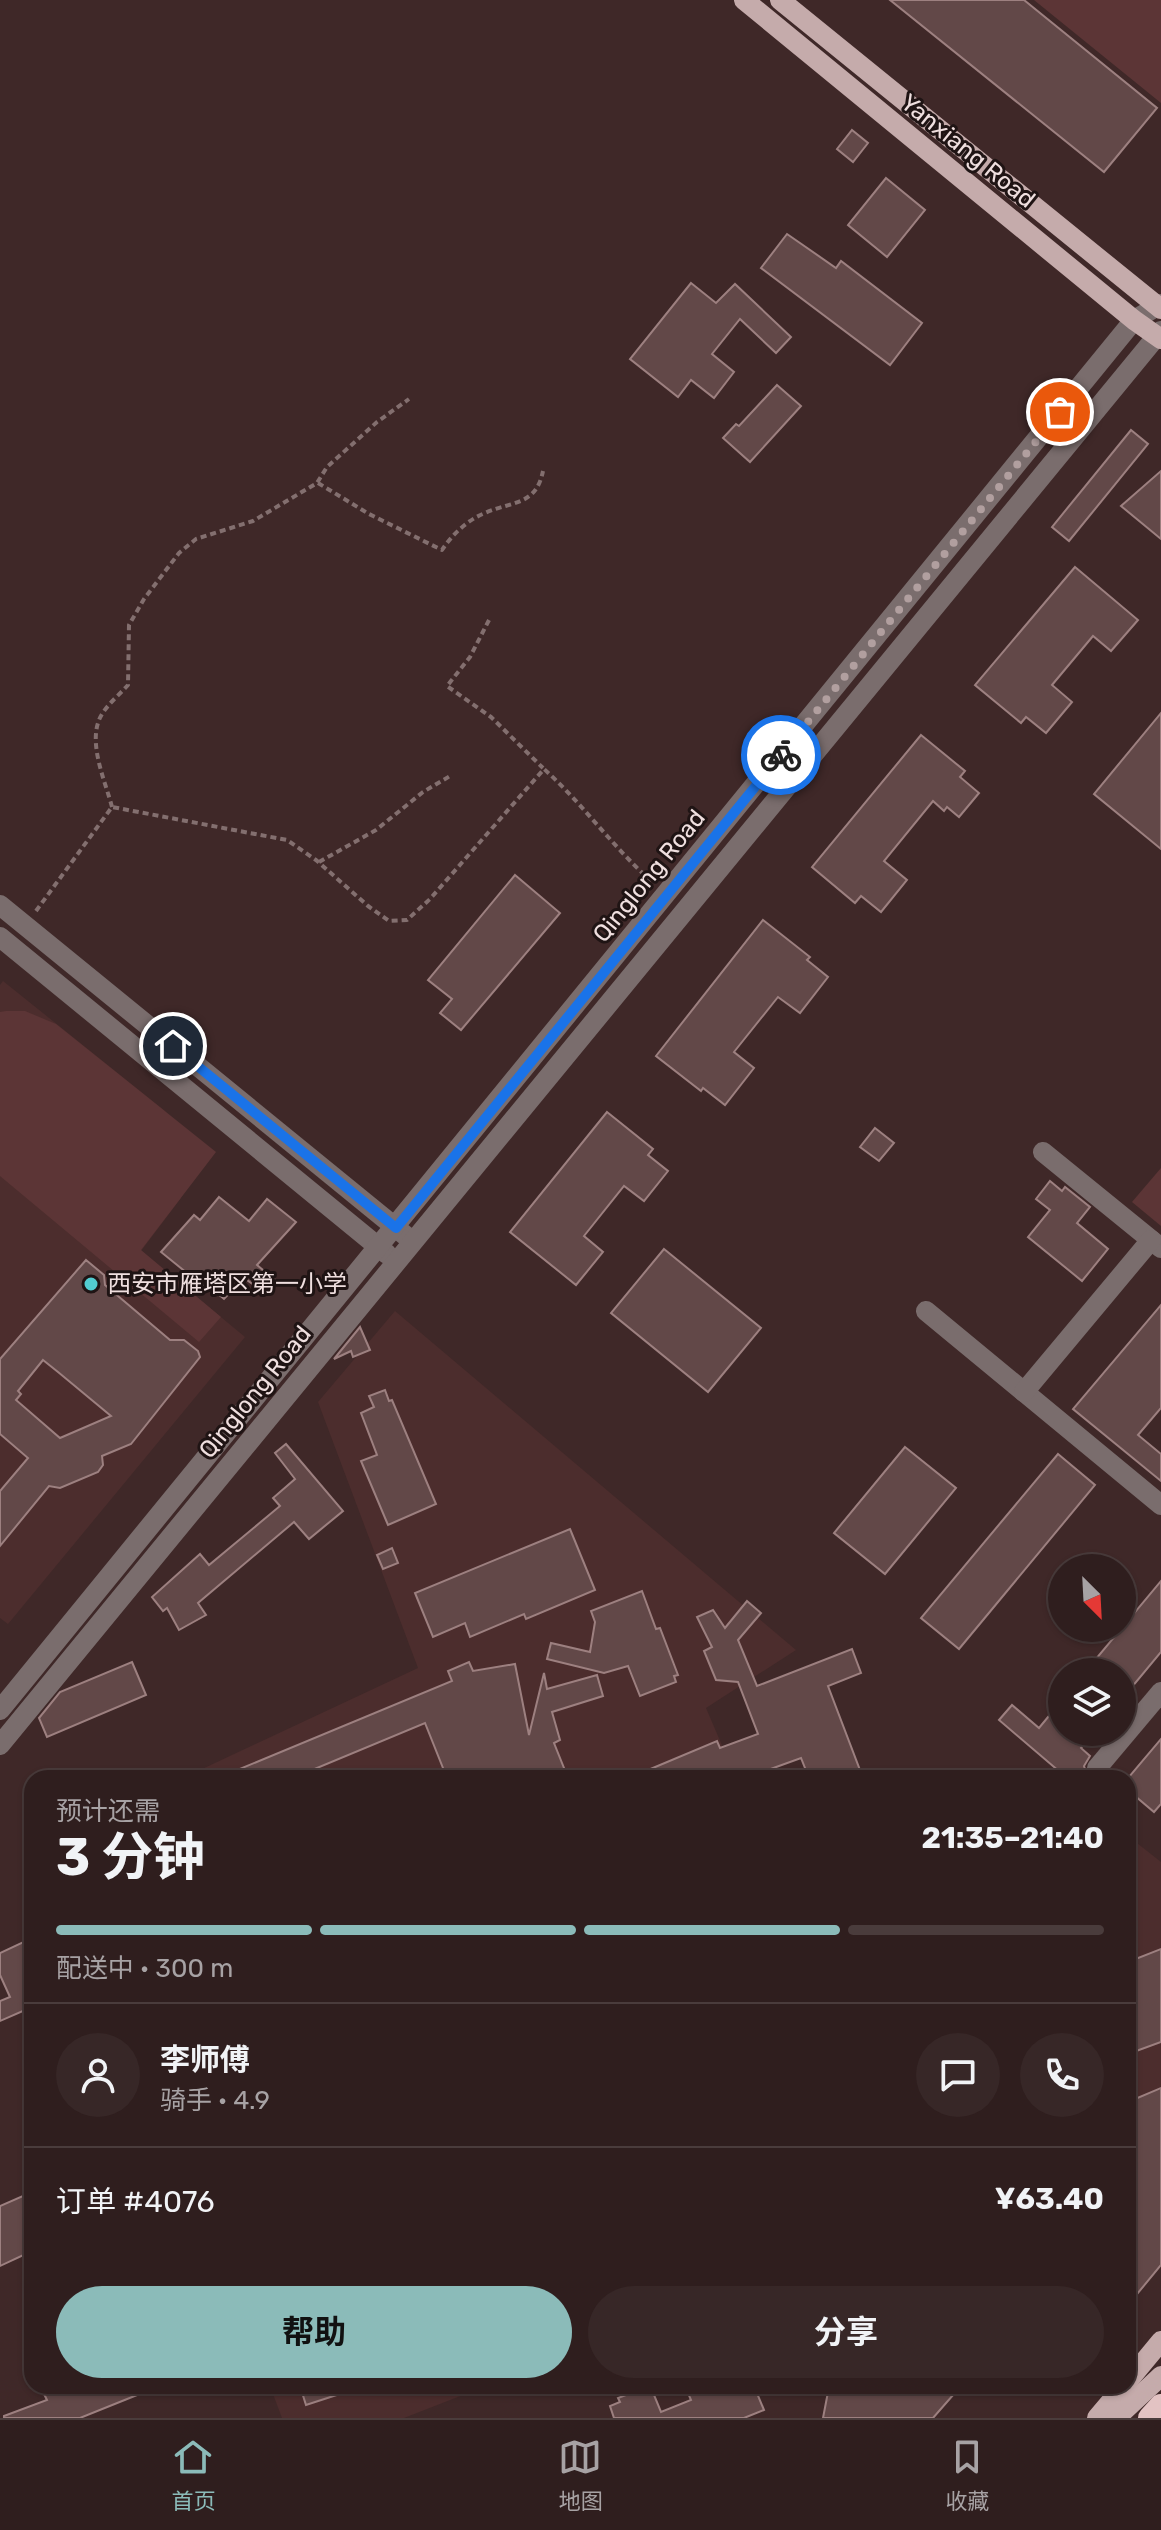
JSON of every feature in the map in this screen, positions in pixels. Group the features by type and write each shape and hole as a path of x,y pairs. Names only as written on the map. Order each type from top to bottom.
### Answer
{"highway":[{"path":"1150,2418 1161,2406"}],"main road":[{"name":"Yanxiang Road","path":"744,0 1134,320 1160,335"},
{"name":"Yanxiang Road","path":"780,0 1160,307"},
{"path":"1136,2371 1161,2341"},
{"path":"1116,2418 1161,2376"},
{"path":"1097,2418 1117,2394"}],"street":[{"name":"Qinglong Road","path":"0,1745 395,1261 404,1234 667,895 1134,320 1160,307"},
{"name":"Qinglong Road","path":"0,1710 379,1248 404,1234 1160,335"},
{"path":"0,905 404,1234"},
{"path":"0,937 395,1261"},
{"path":"1024,1392 1156,1244 1043,1152"},
{"path":"926,1311 1161,1505"},
{"path":"1097,1768 1161,1692"}],"path":[{"path":"112,807 97,750 96,728 103,712 128,685 129,625 144,599 179,553 196,539 253,521 317,483 327,467 377,422 409,399"},
{"path":"317,483 369,514 442,550 467,523 486,512 526,499 540,487 543,471"},
{"path":"489,620 470,657 447,686 491,717 568,791 614,845 667,895"},
{"path":"112,807 287,840 319,862 389,921 407,920 430,899 544,769"},
{"path":"319,862 376,830 423,792 450,776"},
{"path":"25,926 112,807"}],"shaded area":[{"path":"1034,0 1161,0 1161,103"},
{"name":"西安市雁塔区第一小学","path":"3,981 165,1111 178,1130 181,1198 141,1251 245,1337 8,1624 0,1618 0,985"},
{"path":"25,1011 56,1024 216,1152 141,1250 221,1317 199,1342 0,1176 0,1012"},
{"path":"1161,1168 1161,1226 1132,1202"},
{"path":"395,1311 796,1650 706,1708 733,1770 200,1770 418,1668 318,1402"},
{"path":"1136,1842 1161,1862 1161,2122 1136,2132"},
{"path":"273,2394 466,2394 404,2418 282,2418"}],"building":[{"path":"890,0 1024,0 1157,108 1104,172"},
{"path":"852,130 868,143 853,162 837,149"},
{"path":"886,178 925,210 887,257 848,225"},
{"path":"787,234 836,268 841,261 922,323 890,365 761,268"},
{"path":"691,283 716,303 735,284 791,337 776,353 740,319 712,354 734,372 714,398 691,380 678,397 630,359"},
{"path":"777,385 801,406 750,462 723,438 736,424 739,426"},
{"path":"1131,430 1148,444 1069,541 1052,527"},
{"path":"1161,471 1161,539 1121,506"},
{"path":"1075,567 1138,620 1111,651 1093,636 1052,685 1072,702 1046,733 1026,717 1021,723 975,685"},
{"path":"1161,713 1161,849 1094,794"},
{"path":"921,735 965,771 960,777 979,793 959,817 947,807 944,811 933,801 884,861 907,880 881,912 861,896 855,903 812,867"},
{"path":"515,875 560,913 461,1030 440,1013 452,999 428,980"},
{"path":"763,920 810,957 807,960 828,977 800,1013 778,997 734,1052 754,1068 725,1105 703,1088 701,1091 656,1056"},
{"path":"607,1112 653,1149 648,1155 668,1171 644,1201 624,1186 584,1236 603,1252 576,1285 510,1232"},
{"path":"875,1128 894,1143 879,1161 860,1147"},
{"path":"1050,1181 1062,1191 1065,1187 1090,1207 1077,1223 1108,1249 1082,1281 1028,1237 1050,1210 1036,1199"},
{"path":"219,1197 249,1221 267,1199 296,1222 257,1265 275,1280 265,1293 244,1278 224,1299 161,1252 194,1215 200,1220"},
{"path":"664,1249 761,1328 708,1392 611,1313"},
{"path":"86,1260 104,1275 105,1285 170,1340 184,1340 198,1351 200,1357 131,1444 102,1456 103,1465 98,1472 60,1488 49,1486 0,1546 0,1491 28,1458 0,1434 0,1359","holes":["43,1360 111,1416 60,1438 16,1400 21,1394 18,1391"]},
{"path":"1161,1305 1161,1408 1138,1435 1161,1454 1161,1481 1073,1409"},
{"path":"360,1327 370,1350 353,1357 351,1351 334,1359"},
{"path":"385,1390 436,1504 388,1525 361,1461 377,1455 361,1413 374,1407 369,1396"},
{"path":"286,1444 343,1511 309,1539 294,1522 198,1603 206,1615 179,1630 167,1608 163,1611 152,1597 200,1554 209,1565 280,1506 273,1498 295,1479 275,1453"},
{"path":"905,1447 956,1488 885,1574 834,1533"},
{"path":"1058,1454 1095,1485 959,1649 921,1618"},
{"path":"570,1529 595,1590 526,1619 524,1614 470,1637 465,1623 433,1637 415,1593"},
{"path":"392,1548 398,1563 383,1569 377,1555"},
{"path":"1161,1581 1161,1652 1136,1682 1136,1658 1097,1658 1110,1642 1136,1642 1136,1611"},
{"path":"642,1591 678,1675 674,1676 676,1682 640,1696 628,1666 604,1673 547,1659 551,1643 590,1652 595,1622 591,1611"},
{"path":"747,1601 761,1613 738,1640 757,1686 852,1649 861,1673 828,1686 860,1770 806,1770 801,1758 768,1770 648,1770 717,1741 720,1748 758,1734 738,1682 716,1680 704,1651 712,1647 697,1617 713,1610 725,1628"},
{"path":"132,1662 146,1695 47,1737 39,1718 60,1692"},
{"path":"469,1662 473,1671 515,1664 529,1735 544,1673 547,1689 597,1675 603,1696 552,1712 560,1740 554,1743 565,1770 444,1770 425,1723 312,1770 237,1770 452,1681 448,1671"},
{"path":"1012,1705 1039,1728 1048,1717 1048,1746 1083,1746 1081,1748 1090,1756 1084,1766 1085,1770 1058,1770 999,1720"},
{"path":"1161,1739 1161,1804 1154,1812 1136,1797 1135,1770"},
{"path":"24,1942 24,2010 0,2021 0,2001 10,1997 0,1975 0,1953"},
{"path":"1161,1949 1161,2042 1136,2051 1136,1959"},
{"path":"1161,2088 1161,2265 1136,2295 1136,2099"},
{"path":"24,2196 24,2255 0,2266 0,2206"},
{"path":"44,2394 140,2394 80,2418 4,2418 47,2400"},
{"path":"303,2394 340,2394 306,2405"},
{"path":"628,2394 654,2394 661,2412 691,2400 688,2394 757,2394 764,2410 744,2418 614,2418 610,2406"},
{"path":"828,2394 954,2394 933,2418 823,2418"}],"way so far":[{"path":"781,755 1060,412"}],"place":[{"name":"西安市雁塔区第一小学","path":"91,1284"}],"route":[{"path":"173,1046 396,1228 781,755"}]}
